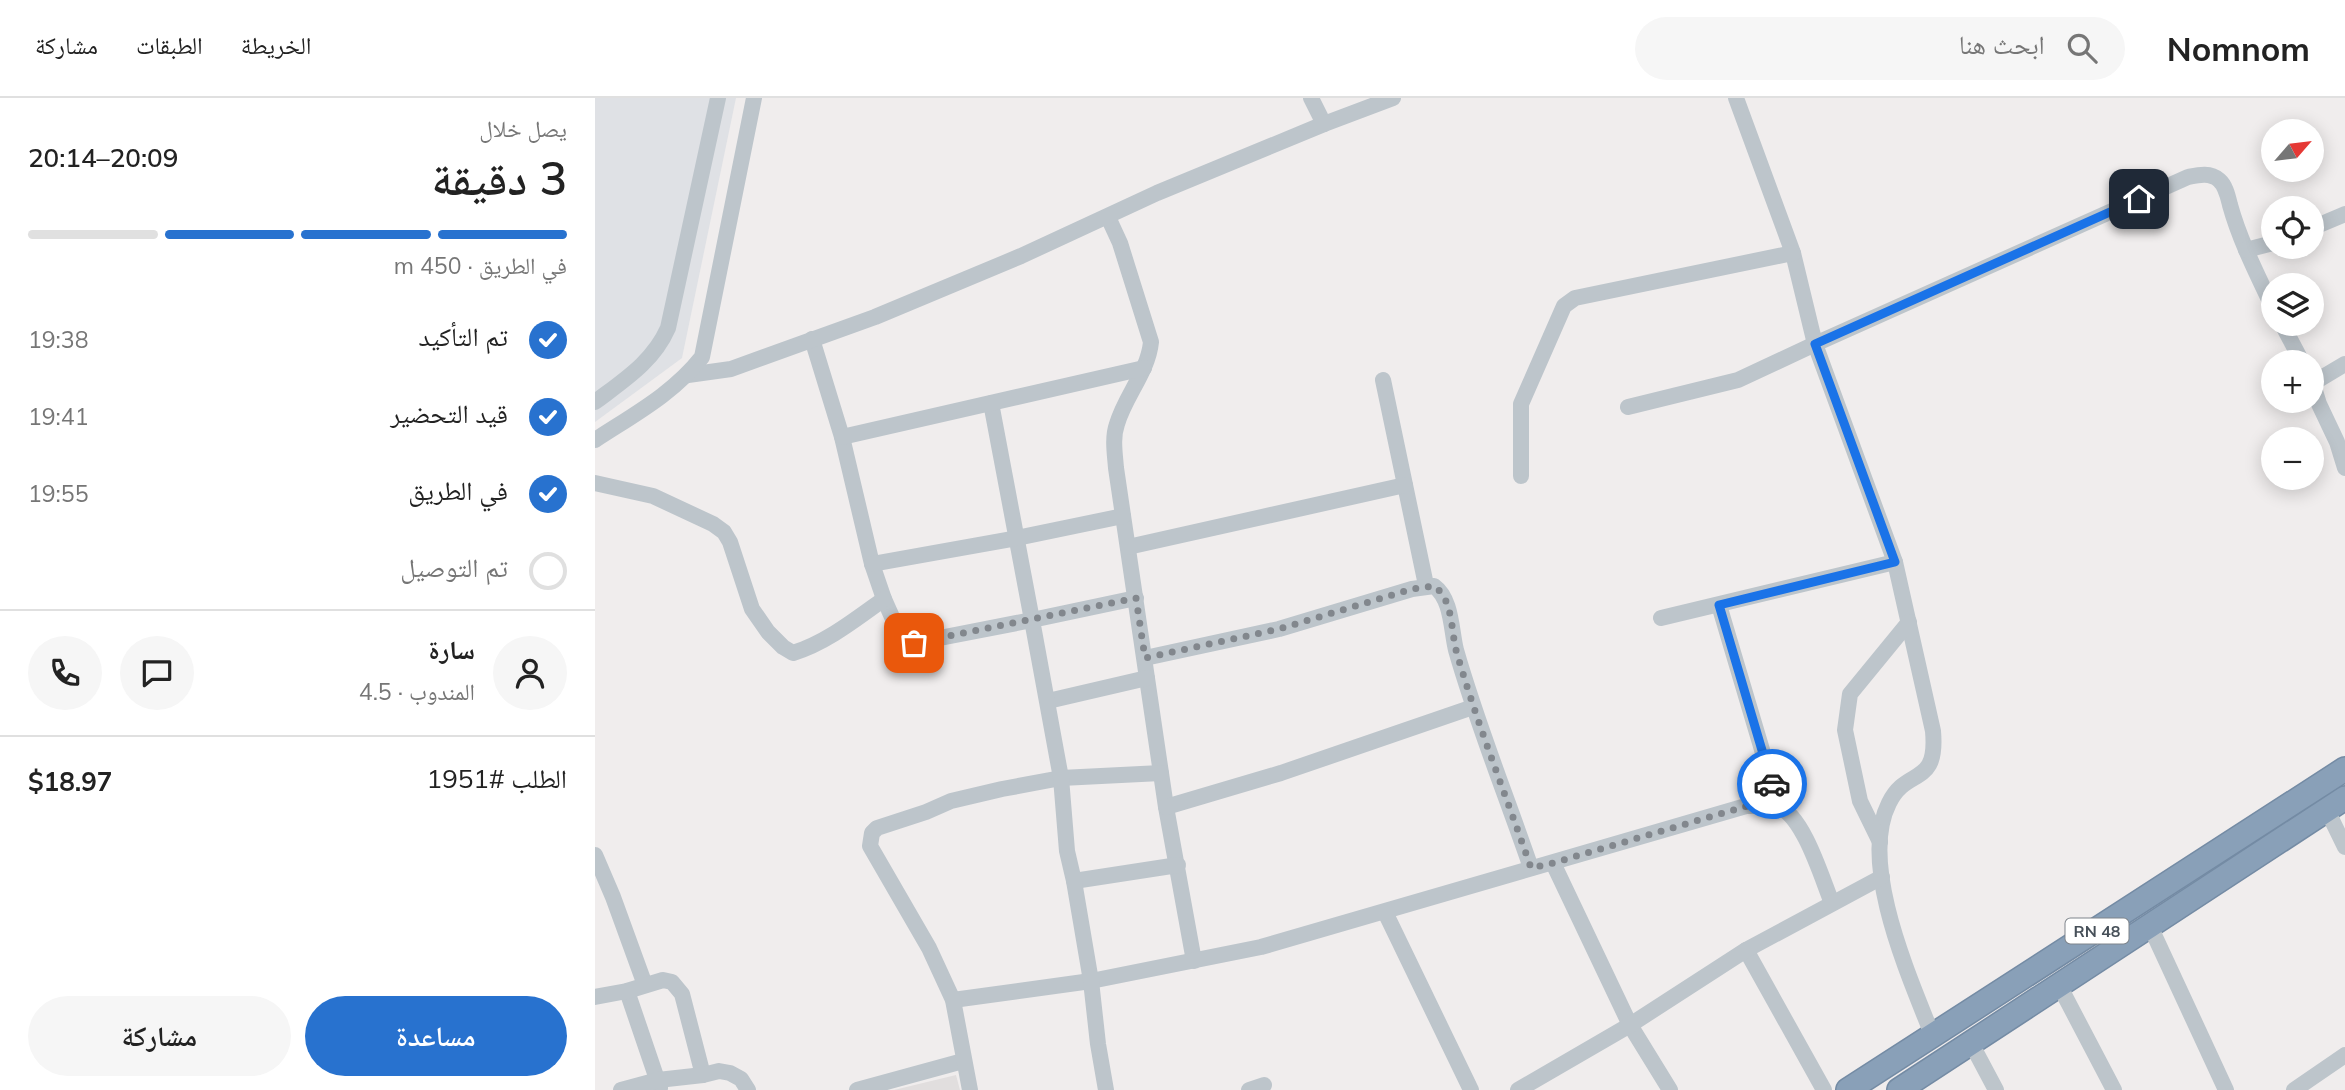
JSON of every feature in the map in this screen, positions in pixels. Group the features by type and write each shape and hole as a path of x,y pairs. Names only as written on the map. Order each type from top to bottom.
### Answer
{"highway":[{"name":"RN 48","path":"1848,1090 2345,769"},
{"name":"RN 48","path":"1899,1090 2336,804"}],"street":[{"path":"595,402 642,366 657,348 668,328 718,98"},
{"path":"595,440 672,390 702,358 754,98"},
{"path":"1311,98 1324,124"},
{"path":"688,375 731,369 875,317 1108,217 1157,193 1393,98"},
{"path":"1736,98 1793,253 1815,344 1895,562 1933,731 1934,755 1930,764 1923,773 1896,792 1888,805 1879,842 1882,877 1899,948 1933,1037"},
{"path":"1629,407 1738,380 2187,177 2209,175 2225,187 2238,233 2261,282"},
{"path":"2324,223 2345,214"},
{"path":"1108,217 1120,243 1151,342 1150,352 1115,431 1116,468 1166,807 1194,961"},
{"path":"2246,250 2261,246"},
{"path":"1521,476 1521,404 1564,306 1575,298 1793,253"},
{"path":"812,340 842,437 872,564 900,635 908,642 914,643 1136,598"},
{"path":"2324,376 2345,365"},
{"path":"842,437 1143,368"},
{"path":"1383,380 1426,585"},
{"path":"991,403 1061,778 1067,852 1091,981 1106,1090"},
{"path":"2323,413 2337,442 2345,468"},
{"path":"595,483 653,496 713,524 724,532 730,542 752,609 768,632 793,653 848,624 884,599"},
{"path":"1128,547 1405,485"},
{"path":"872,564 1123,516"},
{"path":"1661,618 1895,562"},
{"path":"1145,658 1279,629 1426,585 1434,586 1441,590 1447,604 1455,646 1473,707 1531,868"},
{"path":"1719,605 1779,807"},
{"path":"1879,842 1860,802 1845,730 1848,706 1850,694 1909,622"},
{"path":"1048,701 1147,678"},
{"path":"1166,807 1281,773 1473,707"},
{"path":"970,1090 953,1000 929,948 870,846 872,833 877,828 951,801 1061,778 1161,773"},
{"path":"953,1000 1091,981 1261,947 1747,806 1770,804 1786,811 1804,835 1832,903"},
{"path":"2336,804 2345,847"},
{"path":"595,855 645,985"},
{"path":"1553,863 1630,1025 1670,1090"},
{"path":"1074,881 1178,865"},
{"path":"1518,1090 1630,1025 1747,950 1882,877"},
{"path":"1385,912 1471,1090"},
{"path":"2150,926 2226,1090"},
{"path":"1747,950 1823,1090"},
{"path":"595,997 663,980 672,982 682,994 703,1075"},
{"path":"2059,985 2115,1090"},
{"path":"627,991 659,1085"},
{"path":"1971,1043 1996,1090"},
{"path":"2294,1090 2345,1055"},
{"path":"857,1090 963,1061"},
{"path":"621,1090 659,1085 719,1071 741,1079 748,1090"}],"shaded area":[{"path":"595,98 736,98 682,358 595,422"},
{"path":"956,1075 960,1090 894,1090"}],"way so far":[{"path":"914,643 1136,598 1145,658 1279,629 1426,585 1434,586 1441,590 1447,604 1455,646 1473,707 1531,868 1747,806 1770,804 1779,807 1772,784"}],"route":[{"path":"1772,784 1719,605 1895,562 1815,344 2139,199"}]}
